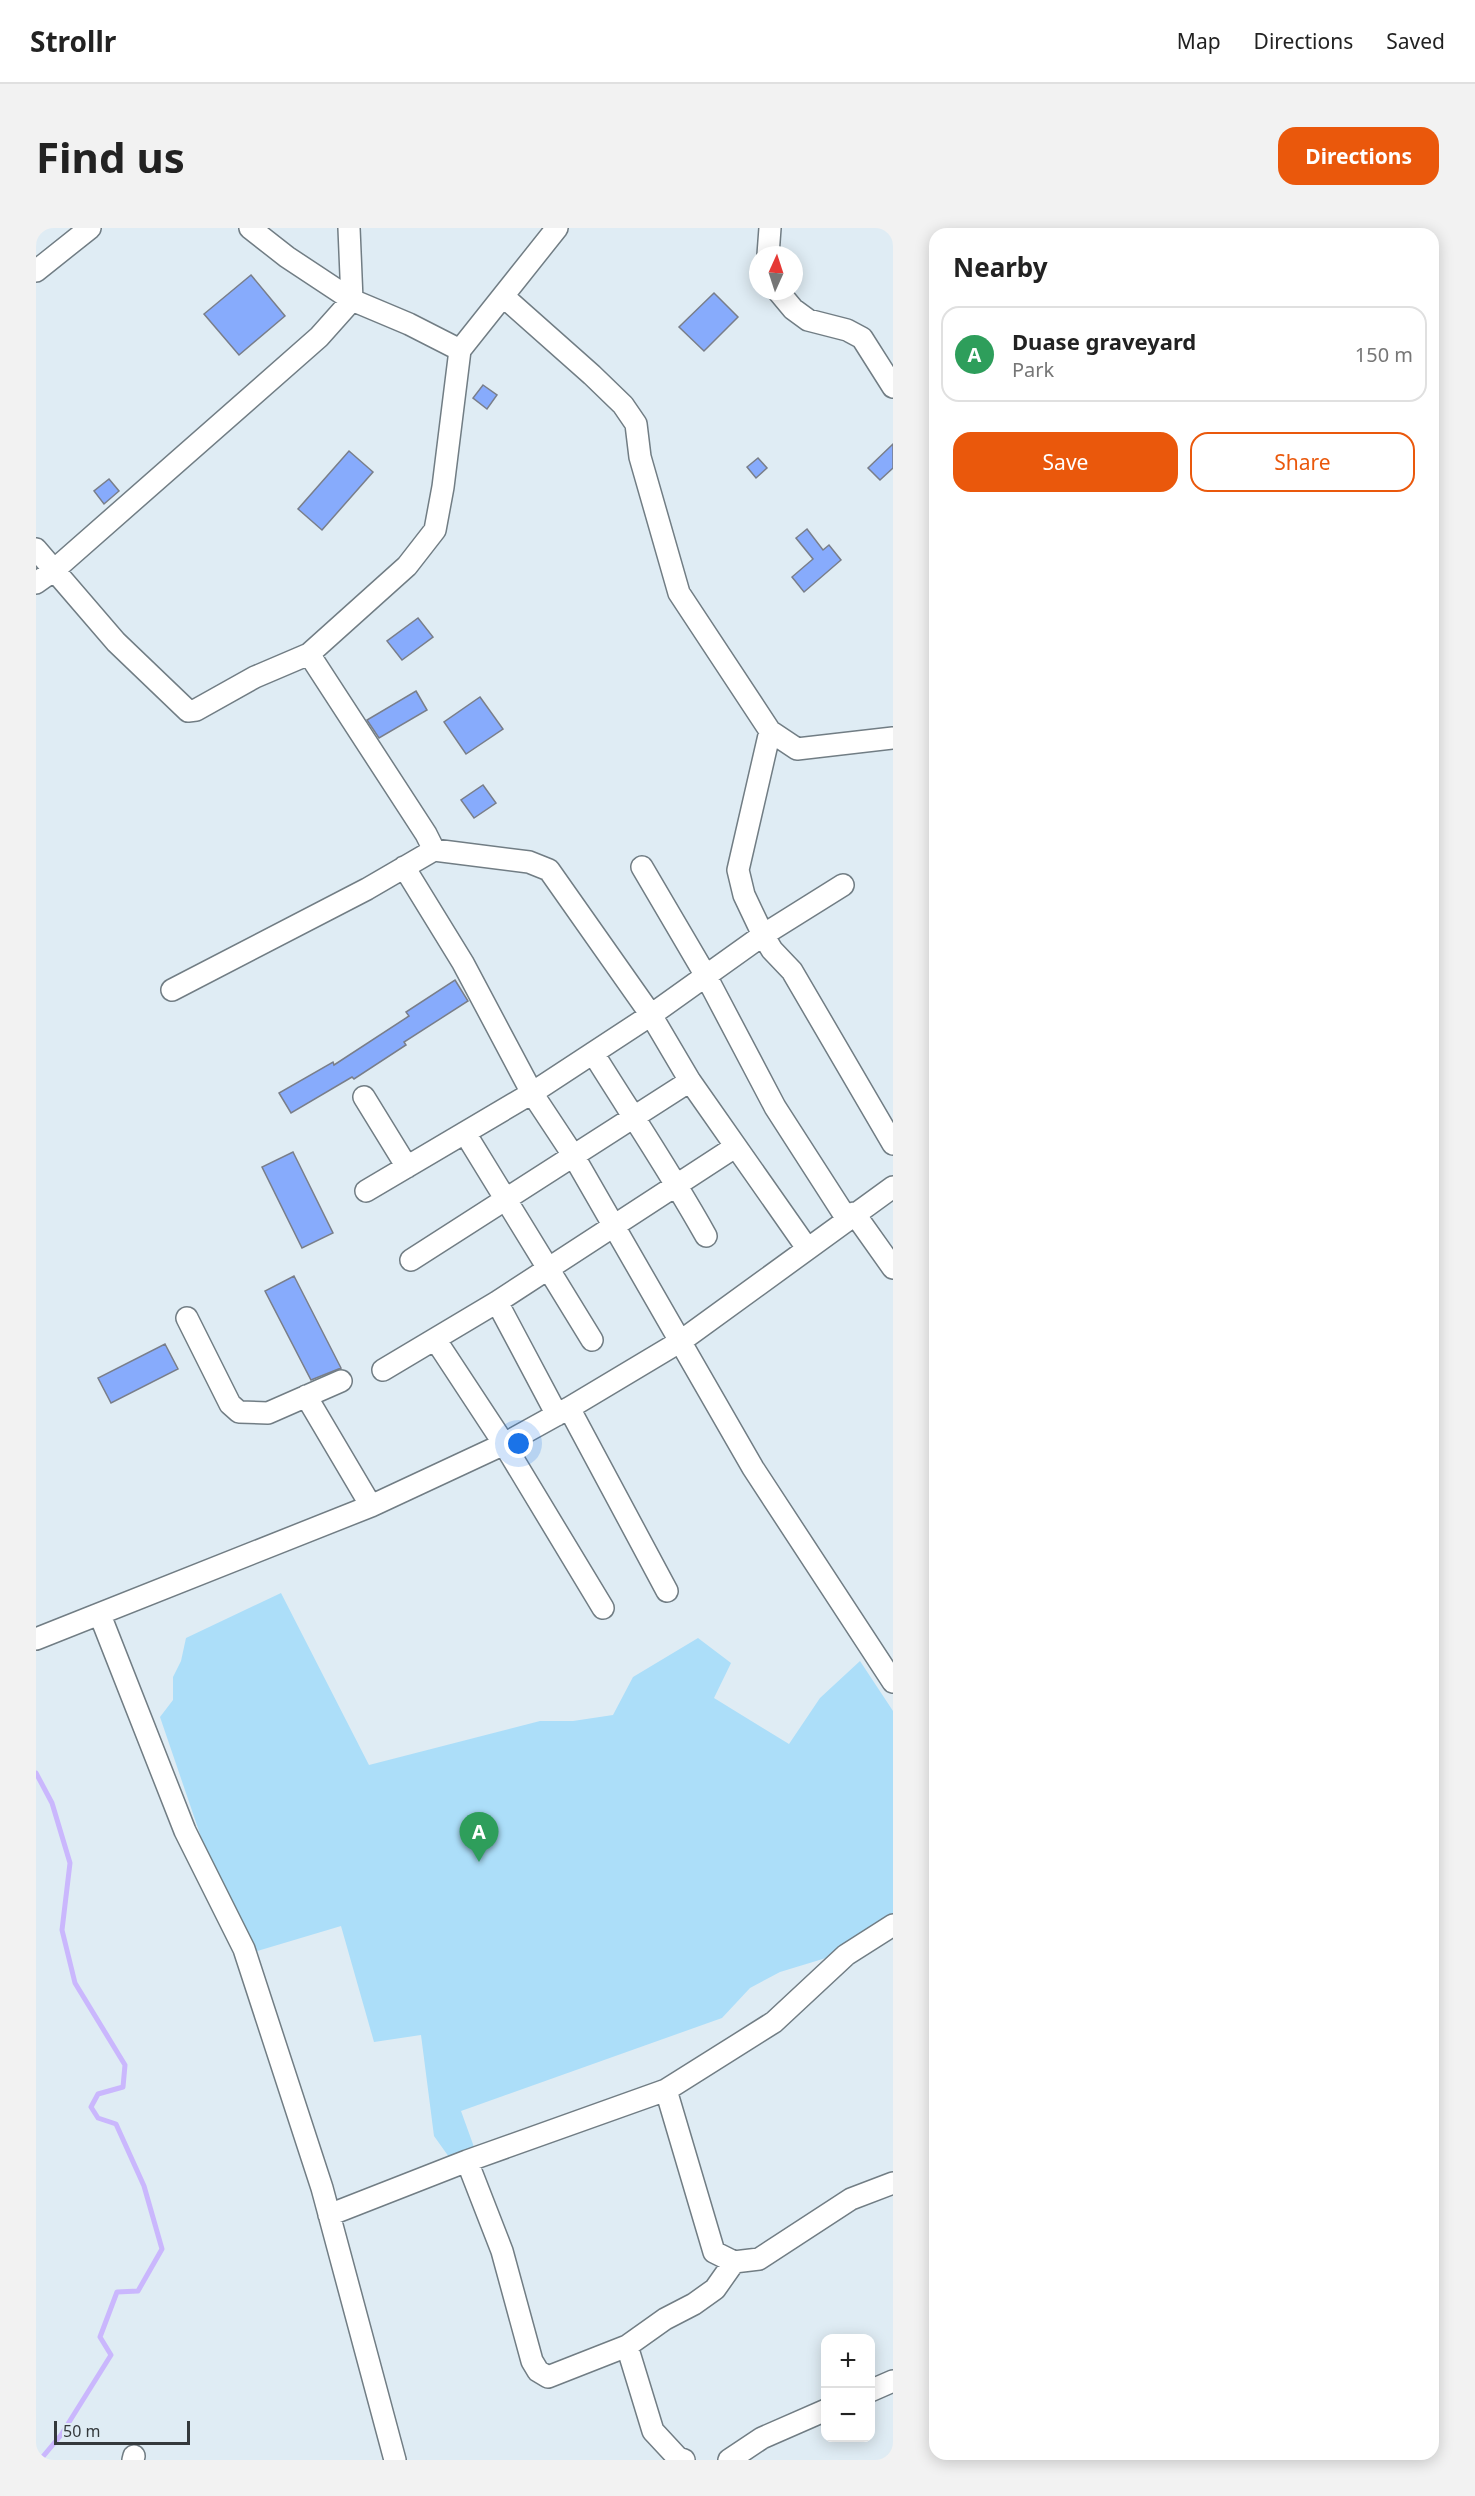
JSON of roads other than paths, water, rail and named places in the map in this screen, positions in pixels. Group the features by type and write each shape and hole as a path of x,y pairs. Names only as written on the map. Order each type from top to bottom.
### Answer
{"street":[{"path":"36,271 90,228"},
{"path":"250,228 287,257 352,300 409,324 460,350"},
{"path":"36,584 319,338 352,300 349,228"},
{"path":"36,549 116,642 188,711 196,710 255,677 309,654 407,566 435,530 443,487 460,350 557,228"},
{"path":"769,246 770,228"},
{"path":"503,296 592,375 623,405 636,424 640,457 679,592 770,731 796,749 893,738"},
{"path":"786,300 808,320 847,330 862,338 893,387"},
{"path":"309,654 426,834 434,850"},
{"path":"770,731 738,870 744,895 763,935 772,950 792,971 893,1144"},
{"path":"172,990 367,889 434,850 530,862 549,870 651,1015 690,1082 807,1248"},
{"path":"404,867 463,963 532,1094 573,1155 753,1468 893,1682"},
{"path":"642,867 706,976 775,1107 850,1216 893,1268"},
{"path":"366,1191 532,1094 651,1015 763,935 843,885"},
{"path":"593,1053 677,1184 706,1236"},
{"path":"411,1260 690,1082"},
{"path":"364,1097 407,1167"},
{"path":"465,1132 592,1340"},
{"path":"383,1370 497,1302 735,1147"},
{"path":"36,1639 371,1506 504,1444 681,1341 850,1216 893,1187"},
{"path":"497,1302 667,1591"},
{"path":"187,1318 230,1404 239,1412 268,1413 341,1381"},
{"path":"435,1339 504,1444 603,1608"},
{"path":"306,1396 371,1506"},
{"path":"100,1615 185,1831 244,1949 329,2215 395,2460"},
{"path":"329,2215 467,2161 666,2090 774,2022 846,1955 893,1925"},
{"path":"666,2090 714,2253 734,2262 759,2259 851,2199 893,2182"},
{"path":"467,2161 502,2251 532,2361 538,2371 548,2377 627,2346 665,2319 694,2304 715,2289 734,2262"},
{"path":"627,2346 653,2431 678,2458 684,2460"},
{"path":"875,2389 893,2381"},
{"path":"729,2460 762,2438 821,2412"}],"waterway":[{"path":"36,1773 52,1803 70,1863 62,1930 75,1983 125,2065 123,2087 98,2094 91,2107 98,2118 116,2124 144,2186 162,2249 138,2291 117,2292 100,2337 111,2355 61,2435 40,2460"}],"place":[{"name":"Duase graveyard","path":"479,1862"}]}
